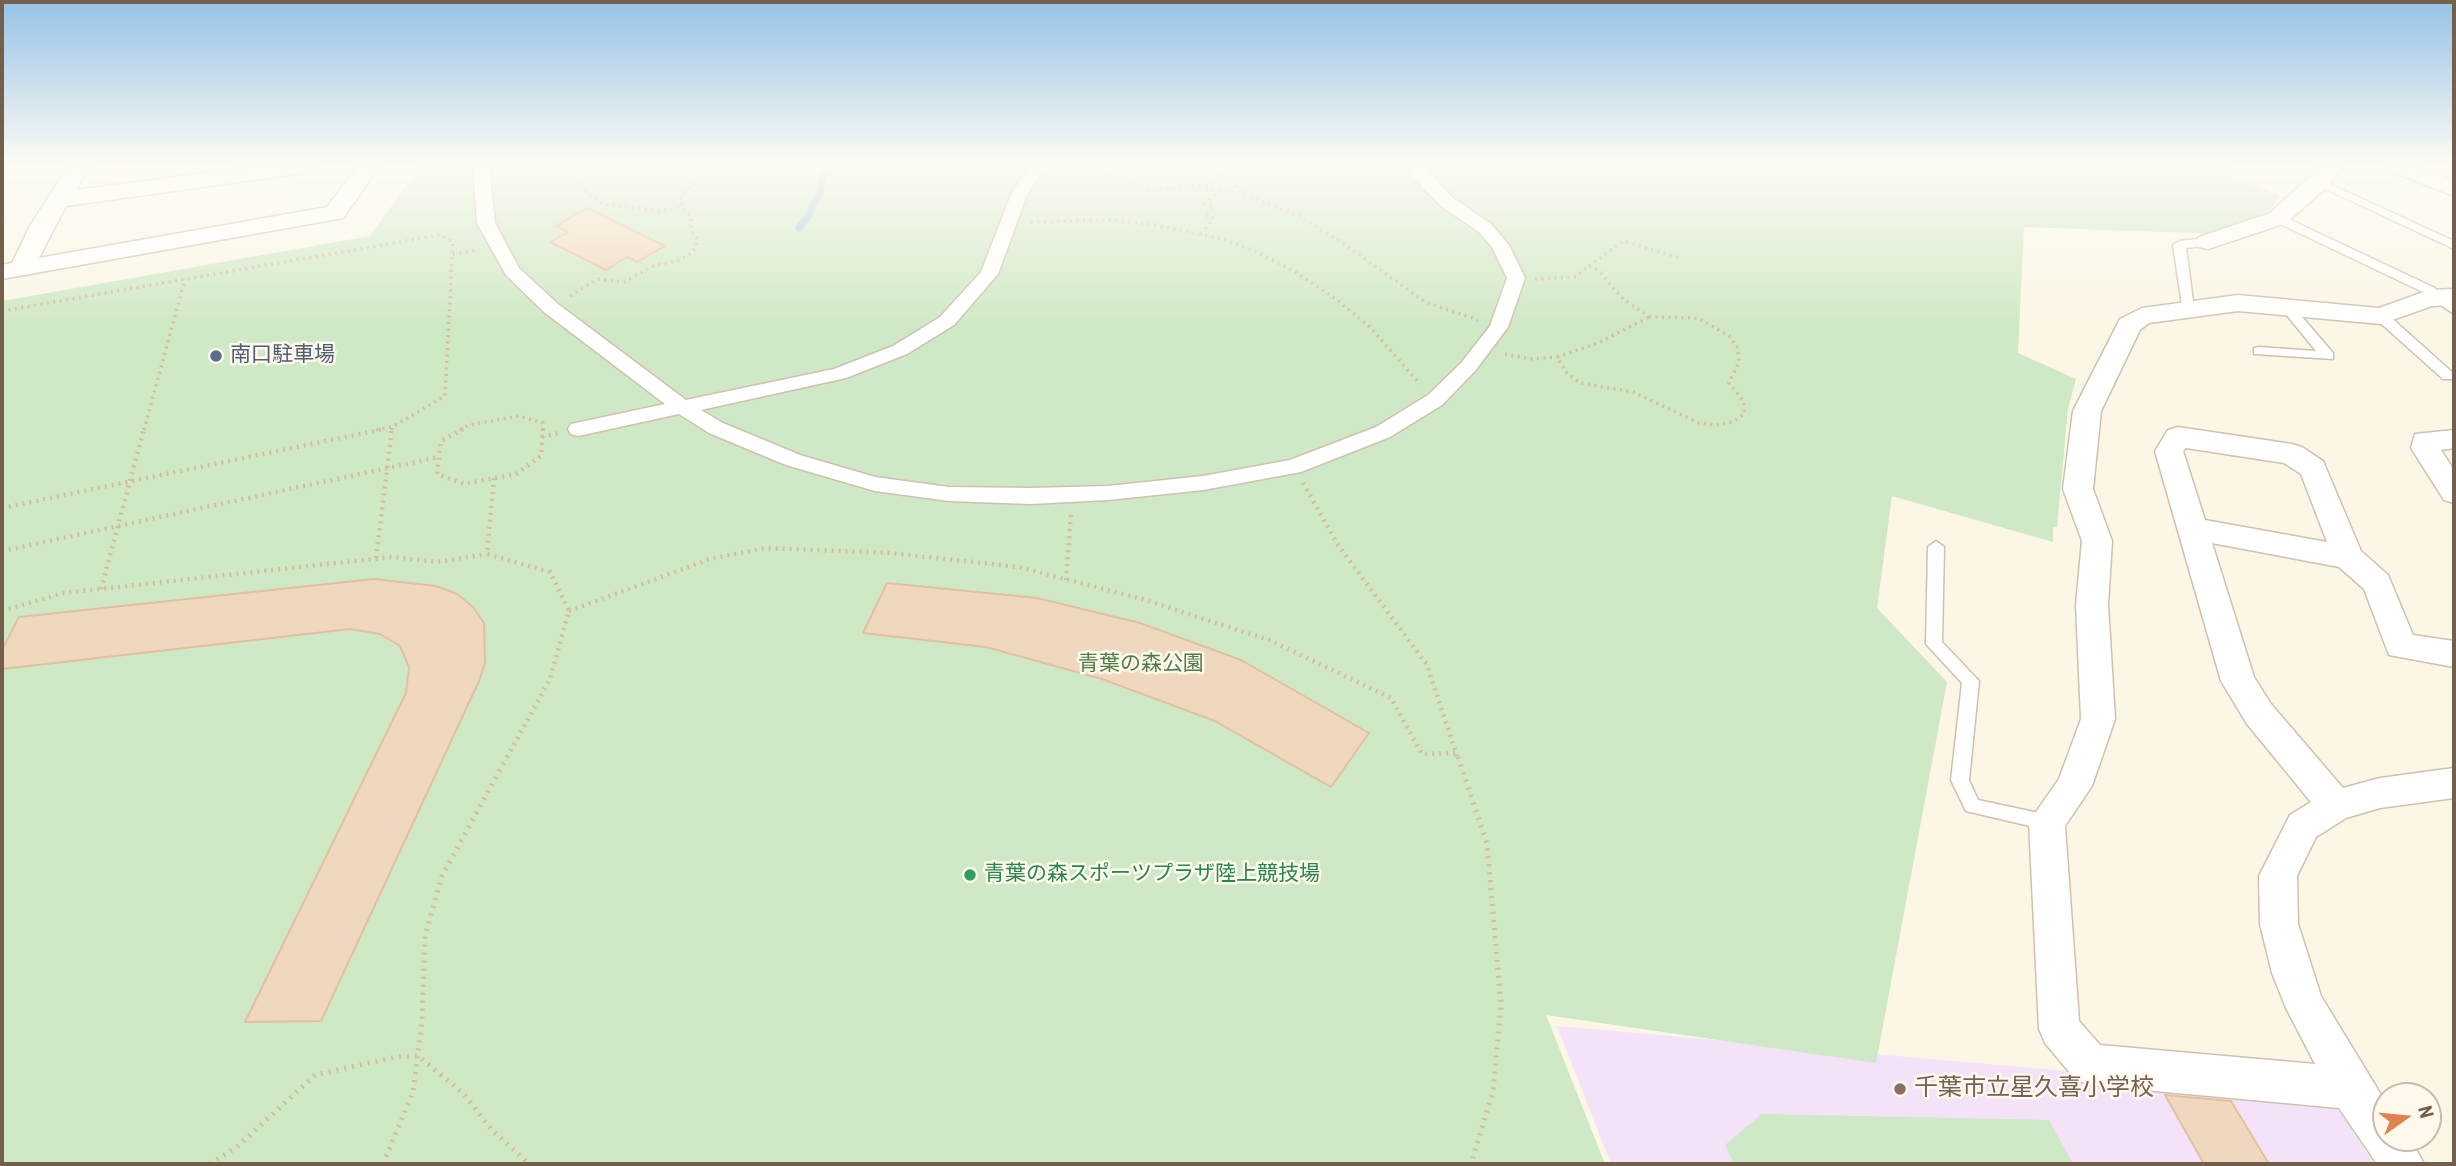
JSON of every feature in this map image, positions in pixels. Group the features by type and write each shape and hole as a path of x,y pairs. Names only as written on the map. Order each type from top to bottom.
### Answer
{"street":[{"path":"12,270 45,220"},
{"path":"12,270 293,220"},
{"path":"486,220 512,271 551,307 684,408 716,428 793,460 875,484 948,494 1108,494 1203,483 1294,467 1383,432 1435,400 1499,327 1516,278 1500,245 1474,220"},
{"path":"578,429 839,373 900,350 947,321 989,274 1011,220"},
{"path":"2208,242 2271,220"},
{"path":"2351,1088 2090,1065 2059,1030 2047,821 2074,786 2098,719 2092,605 2097,541 2078,489 2087,411 2129,325 2142,316 2238,303 2381,316 2444,296"},
{"path":"2336,805 2259,714 2238,681 2169,450 2178,437 2292,453 2313,468 2348,557 2377,583 2401,646 2454,654"},
{"path":"2454,439 2425,441 2425,448 2454,493"},
{"path":"2192,529 2348,557"},
{"path":"2402,1164 2351,1088 2306,1008 2292,973 2279,924 2278,876 2303,826 2336,805 2380,793 2454,783"}],"lane":[{"path":"2283,220 2444,296"},
{"path":"2410,220 2454,245"},
{"path":"2188,309 2179,245 2208,242"},
{"path":"2259,351 2328,356 2287,308"},
{"path":"2381,316 2448,376"},
{"path":"1936,547 1934,644 1971,681 1960,780 1972,806 2047,821"}],"path":[{"path":"551,307 598,279 624,282 653,267 680,260 694,252 698,240 691,231 691,220"},
{"path":"1009,225 1048,220"},
{"path":"1114,220 1201,234 1255,251 1297,273 1337,300 1371,328 1435,400"},
{"path":"1201,234 1211,220"},
{"path":"1306,220 1425,302 1499,327"},
{"path":"2,311 440,235 453,242 445,396 392,427 2,508"},
{"path":"1516,278 1555,280 1576,277 1623,241 1680,258"},
{"path":"1589,267 1599,271 1621,297 1648,317"},
{"path":"101,589 185,279"},
{"path":"1484,347 1530,359 1556,357 1598,343 1648,317 1698,318 1729,336 1738,348 1740,362 1730,383 1744,402 1744,414 1732,422 1716,425 1699,423 1633,392 1580,383 1566,372 1556,357"},
{"path":"519,416 543,423 541,456 516,474 464,484 437,474 439,457 441,441 469,425 519,416"},
{"path":"376,558 392,427"},
{"path":"2,551 439,457"},
{"path":"1294,467 1338,545 1427,665 1487,844 1500,1005 1493,1091 1471,1164"},
{"path":"487,554 494,478"},
{"path":"1066,580 1072,494"},
{"path":"569,611 710,559 765,548 891,553 1018,567 1142,599 1269,640 1391,698 1422,754 1456,753"},
{"path":"2,611 63,593 376,558 438,562 487,554 550,572 569,611 550,679 442,876 425,936 418,1056 413,1092 383,1164"},
{"path":"210,1164 237,1147 315,1075 396,1057 418,1056 464,1094 491,1129 529,1164"}],"shaded area":[{"name":"千葉市立星久喜小学校","path":"1557,1026 2100,1074 2335,1104 2374,1164 1611,1164"}],"green space":[{"name":"青葉の森公園","path":"381,220 2247,220 2219,234 2024,227 2018,353 2076,379 2068,409 2057,527 2053,527 2053,542 1892,496 1877,608 1947,682 1876,1063 1546,1015 1605,1164 2,1164 2,301 370,236"},
{"path":"1762,1114 2049,1120 2073,1164 1734,1164 1725,1145"}],"building":[{"path":"566,220 612,220 665,246 637,262 627,257 606,270 550,242 568,232 556,226"},
{"path":"374,579 436,586 457,594 473,607 484,623 485,663 321,1021 245,1022 406,693 409,667 400,646 380,634 350,629 2,669 2,650 19,617"},
{"path":"887,583 1037,598 1140,623 1241,660 1369,733 1331,787 1215,721 1102,679 986,647 863,633"},
{"path":"2165,1095 2231,1101 2269,1164 2204,1164"}],"waterway":[{"path":"799,228 805,220"}],"place":[{"name":"南口駐車場","path":"216,356"},
{"name":"青葉の森スポーツプラザ陸上競技場","path":"970,875"},
{"name":"千葉市立星久喜小学校","path":"1900,1089"}]}
